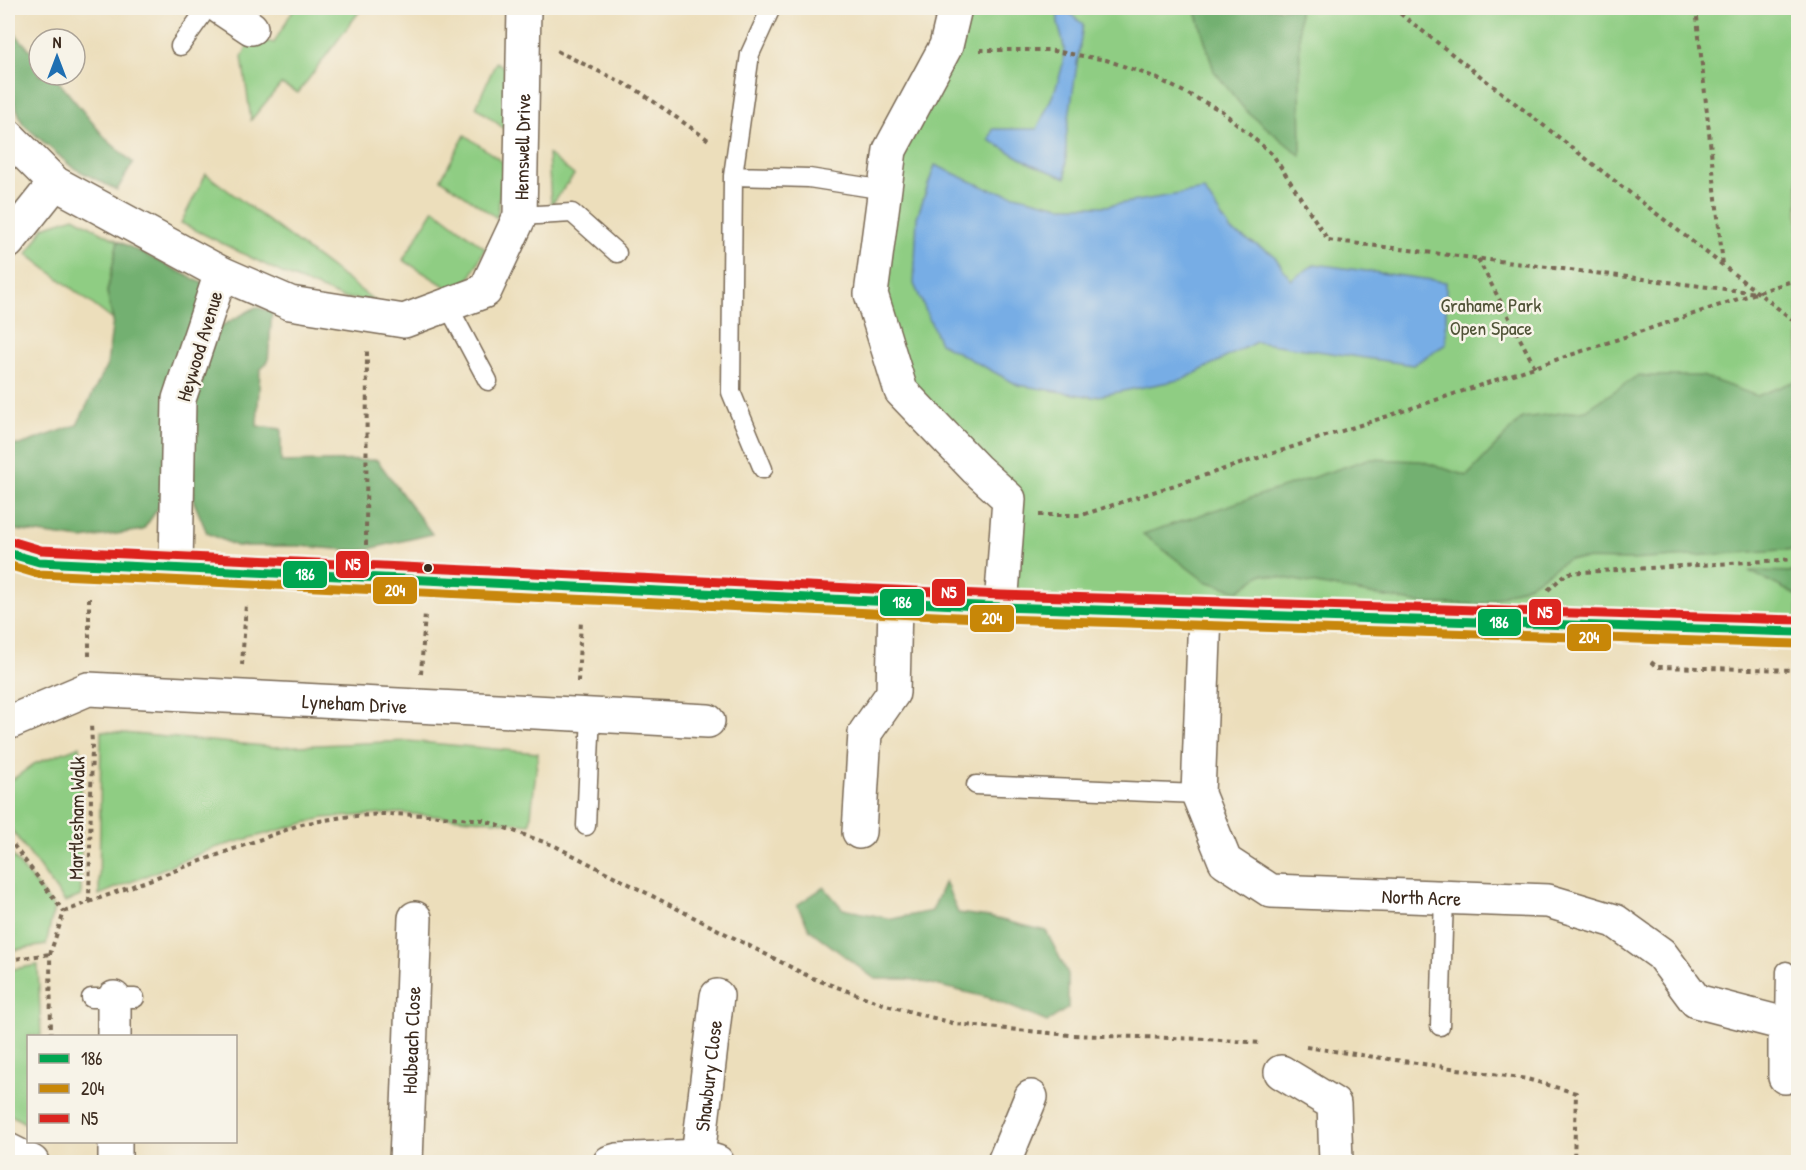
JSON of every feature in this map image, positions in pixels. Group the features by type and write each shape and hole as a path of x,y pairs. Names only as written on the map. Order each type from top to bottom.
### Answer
{"street":[{"path":"221,8 251,28"},
{"path":"955,8 946,46 890,150 872,294 901,391 976,469 1009,499 1002,607"},
{"name":"Hemswell Drive","path":"221,273 290,303 404,321 484,291 520,216 523,22"},
{"name":"Heywood Avenue","path":"8,136 55,183 221,273 179,399 176,567"},
{"path":"8,242 55,183"},
{"path":"8,553 39,562 1002,607 1798,632"},
{"path":"859,832 865,733 893,693 895,602"},
{"name":"North Acre","path":"1205,614 1198,794 1225,861 1271,891 1548,901 1615,921 1661,954 1696,1001 1785,1024"},
{"name":"Lyneham Drive","path":"8,723 88,689 708,721"},
{"name":"Holbeach Close","path":"406,1162 415,918"},
{"name":"Shawbury Close","path":"708,1159 717,996"},
{"path":"113,998 114,1035"},
{"path":"1785,1024 1785,1077"},
{"path":"1290,1059 1334,1104 1336,1162"},
{"path":"1004,1162 1031,1097"},
{"path":"115,1143 115,1162"},
{"path":"8,1150 32,1162"},
{"path":"610,1162 708,1159"}],"lane":[{"path":"180,46 207,8"},
{"path":"763,469 731,392 733,176 750,54 771,8"},
{"path":"733,176 809,178 885,190"},
{"path":"520,216 572,213 617,253"},
{"path":"447,304 488,381"},
{"path":"584,714 586,826"},
{"path":"976,785 1198,794"},
{"path":"1440,1026 1444,897"},
{"path":"1785,1024 1786,971"}],"path":[{"path":"1393,8 1798,324"},
{"path":"1696,8 1723,266"},
{"path":"523,22 637,90 709,139 733,176"},
{"path":"993,51 1048,50 1106,60 1154,77 1222,111 1273,155 1328,240 1757,293"},
{"path":"1478,259 1535,367"},
{"path":"1009,515 1082,515 1798,279"},
{"path":"366,576 368,315"},
{"path":"1529,625 1537,599 1567,573 1798,559"},
{"name":"Martlesham Walk","path":"64,912 89,902 92,744 88,689 89,563"},
{"path":"240,696 248,570"},
{"path":"419,705 427,579"},
{"path":"582,587 584,714"},
{"path":"1790,669 1798,670"},
{"path":"89,902 302,824 343,817 382,814 483,820 555,846 812,978 886,1005 956,1024 1070,1035 1206,1039 1264,1044"},
{"path":"8,838 64,912 50,954 51,1035"},
{"path":"8,960 50,954"},
{"path":"1290,1059 1322,1048 1527,1079 1576,1093 1574,1162"}],"green space":[{"path":"294,8 362,8 298,93 281,84 251,120 242,57 252,38 274,43"},
{"name":"Grahame Park Open Space","path":"955,8 1798,8 1798,633 1005,606 1010,500 907,396 869,294 891,151"},
{"path":"1195,8 1299,8 1301,156 1245,110 1214,71"},
{"path":"8,26 27,47 27,87 63,87 106,139 133,163 117,190 72,167 23,124 8,87"},
{"path":"496,62 505,68 506,130 476,107"},
{"path":"465,135 504,163 497,218 441,179"},
{"path":"548,154 574,175 551,205"},
{"path":"206,174 375,301 343,298 282,273 181,223"},
{"path":"434,209 485,248 469,280 448,288 403,260"},
{"path":"74,217 118,241 107,292 113,320 27,254 44,227"},
{"path":"118,241 204,284 161,504 143,530 82,539 8,529 8,445 20,445 77,425 107,365 113,320 107,292"},
{"path":"256,307 272,312 268,362 260,370 257,426 281,429 281,462 377,460 432,534 360,551 299,546 236,546 207,533 194,502 189,406 203,366 221,326"},
{"path":"1637,376 1702,376 1757,396 1798,380 1798,549 1632,560 1568,559 1529,585 1482,604 1424,604 1262,574 1238,591 1205,581 1143,534 1368,459 1421,461 1467,476 1522,418 1586,410"},
{"path":"1749,571 1798,572 1798,596"},
{"path":"101,731 275,747 408,741 538,753 530,824 400,813 323,818 211,849 99,895"},
{"path":"80,746 81,896 65,902 8,825 8,783 34,764"},
{"path":"8,850 54,908 46,945 8,951"},
{"path":"945,881 958,913 989,917 1046,931 1068,974 1068,1008 1047,1022 990,998 910,979 875,979 810,930 797,905 824,887 843,909 892,919 932,911"},
{"path":"38,965 41,1035 27,1035 27,1124 8,1113 8,970"}],"water":[{"path":"1059,8 1083,24 1066,138 1066,178 1031,164 989,140 993,129 1037,129 1054,92 1063,63 1064,47 1058,20"},
{"path":"935,165 986,188 1060,206 1106,206 1204,190 1231,231 1273,254 1291,280 1315,264 1446,282 1446,344 1413,365 1256,342 1184,379 1093,397 1018,385 940,343 914,284 917,217"}],"transit line":[{"name":"N5","path":"11,541 41,550 1001,595 1798,620"},
{"name":"186","path":"8,553 39,562 1001,607 1798,632"},
{"name":"204","path":"8,565 38,574 1000,619 1798,644"}]}
